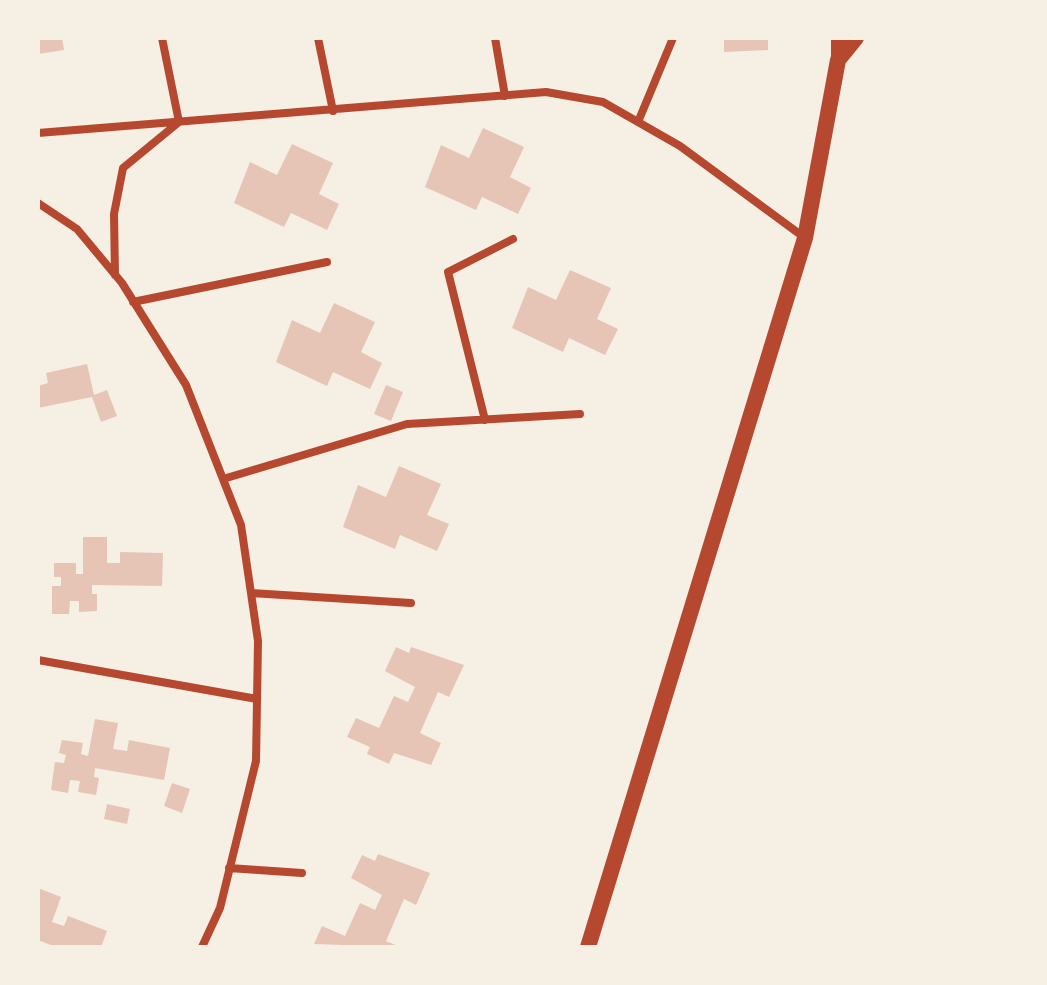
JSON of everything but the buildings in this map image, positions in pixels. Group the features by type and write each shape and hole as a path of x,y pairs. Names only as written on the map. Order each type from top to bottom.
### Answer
{"main road":[{"path":"588,947 805,238 838,60 856,38"}],"street":[{"path":"162,38 179,122"},
{"path":"318,38 333,111"},
{"path":"495,38 505,96"},
{"path":"638,122 673,38"},
{"path":"838,38 838,60"},
{"path":"38,133 546,92 603,102 680,146 805,238"},
{"path":"115,275 114,214 123,168 179,122"},
{"path":"38,203 77,229 115,275 186,385 241,525 258,641 256,761 220,908 202,947"},
{"path":"485,420 448,272 513,239"},
{"path":"133,302 327,262"},
{"path":"223,479 407,424 580,414"},
{"path":"251,593 411,603"},
{"path":"38,660 257,699"},
{"path":"229,868 302,873"}]}
